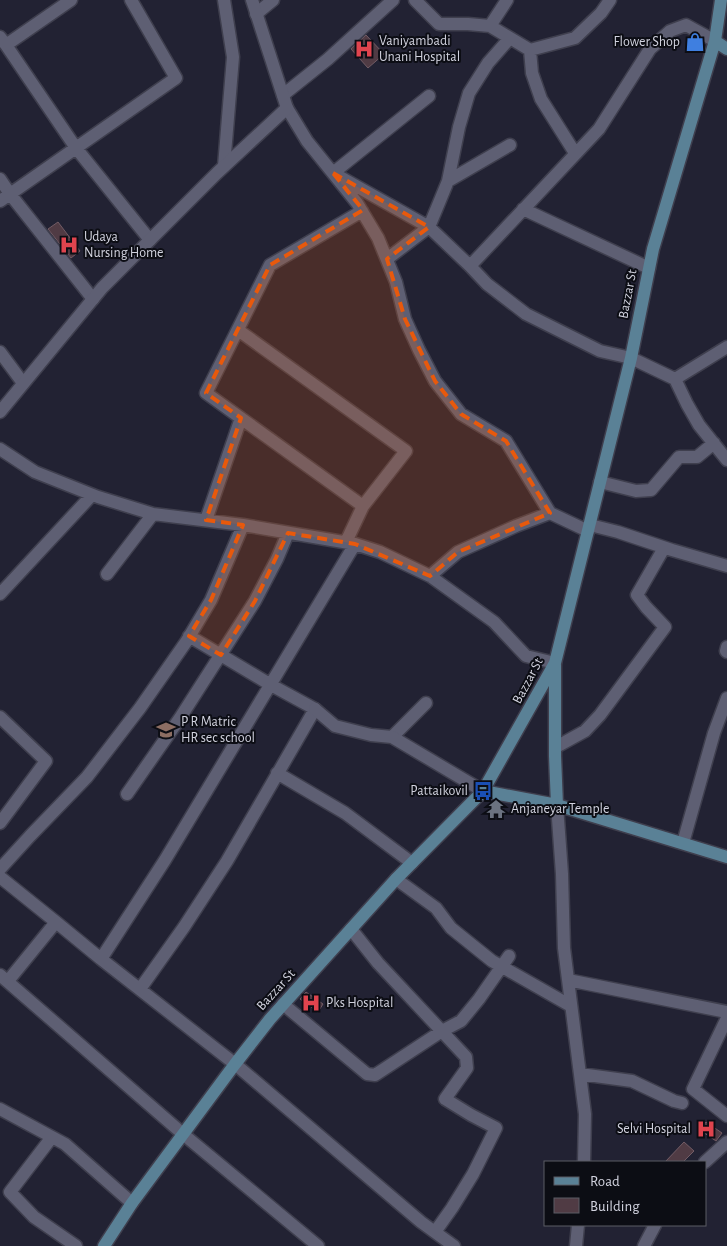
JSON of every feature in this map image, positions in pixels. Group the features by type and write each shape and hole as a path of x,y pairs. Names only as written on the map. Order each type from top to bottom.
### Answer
{"main road":[{"name":"Bazzar St","path":"104,1246 132,1203 270,1019 396,879 483,791 555,663 630,358 652,249 715,41 721,0"},
{"path":"715,41 727,49"},
{"path":"555,663 557,805"},
{"path":"483,791 557,805 727,857"}],"street":[{"path":"5,198 176,78 131,0"},
{"path":"224,0 234,57 224,166"},
{"path":"252,0 287,108 307,141 357,203 378,238 396,282 405,319 419,350 435,381 461,414 506,440 550,513 589,528 618,532 664,548 727,566"},
{"path":"256,14 273,0"},
{"path":"283,95 328,59 393,0"},
{"path":"490,26 507,0"},
{"path":"418,1 439,24 490,26 530,50 575,38 601,13 610,0"},
{"path":"64,2 3,41 76,148 150,240"},
{"path":"470,266 599,128 650,49 670,31 686,26 715,41"},
{"path":"387,260 429,227 448,181 458,127 469,93 488,63 510,38"},
{"path":"530,50 532,74 541,99 575,153"},
{"path":"333,173 429,96"},
{"path":"0,412 102,288 224,166 287,108"},
{"path":"448,181 510,145"},
{"path":"333,173 429,227 487,284 526,314 600,351 630,358 675,379 699,426 727,459"},
{"path":"0,179 5,198 93,299"},
{"path":"523,209 649,268"},
{"path":"362,211 270,265 206,393 363,506"},
{"path":"101,959 165,860 271,685 350,543 363,506 406,451 238,330"},
{"path":"675,379 727,347"},
{"path":"0,352 23,384"},
{"path":"206,520 242,418"},
{"path":"600,482 636,491 651,490 678,458 697,457 714,443"},
{"path":"0,449 35,472 92,495 153,514 243,524 350,543 380,552 430,576 494,622 526,656 555,663"},
{"path":"0,594 92,495"},
{"path":"430,576 458,552 550,513"},
{"path":"107,574 153,514"},
{"path":"0,870 30,836 87,778 140,708 190,636 211,600 243,524"},
{"path":"127,794 180,718 259,594 288,533"},
{"path":"556,747 585,731 600,715 665,627 637,595 664,548"},
{"path":"190,636 315,709 335,726 371,735 392,737 483,791"},
{"path":"727,647 727,652"},
{"path":"683,843 709,749 727,698"},
{"path":"392,737 426,703"},
{"path":"140,989 190,919 227,861 315,709"},
{"path":"0,717 46,761 0,823"},
{"path":"278,773 345,813 412,863"},
{"path":"557,805 562,874 564,948 585,1114 584,1161"},
{"path":"0,877 235,1064 421,1222 454,1246"},
{"path":"396,879 436,908 451,928 492,961 505,962 571,1006"},
{"path":"56,922 4,978 183,1134 318,1246"},
{"path":"351,929 378,963 466,1057 467,1068 445,1099 496,1128 473,1174 435,1232"},
{"path":"283,1004 366,1074 375,1075 442,1031 462,1021 505,962"},
{"path":"568,980 727,1012"},
{"path":"727,1018 693,1089 727,1116"},
{"path":"580,1074 632,1082 682,1103"},
{"path":"0,1109 65,1144 132,1203"},
{"path":"52,1137 10,1192 34,1217 76,1246"},
{"path":"706,1161 727,1142"},
{"path":"576,1246 578,1226"},
{"path":"644,1246 655,1226"}],"highlighted area":[{"path":"333,173 429,227 387,259 405,319 435,381 461,414 506,441 550,513 458,552 430,576 355,544 288,533 255,601 221,655 189,636 211,600 243,525 206,520 241,418 206,393 270,265 363,210"}],"building":[{"path":"366,35 384,54 368,68 351,49"},
{"path":"58,222 80,251 71,258 48,229"},
{"path":"306,992 323,1004 318,1012 300,999"},
{"path":"706,1122 722,1133 716,1141 700,1130"},
{"path":"684,1142 694,1151 684,1161 666,1161"}],"place":[{"name":"Flower Shop","path":"695,42"},
{"name":"Vaniyambadi Unani Hospital","path":"364,49"},
{"name":"Udaya Nursing Home","path":"69,245"},
{"name":"P R Matric HR sec school","path":"166,730"},
{"name":"Pattaikovil","path":"483,791"},
{"name":"Anjaneyar Temple","path":"496,809"},
{"name":"Pks Hospital","path":"311,1003"},
{"name":"Selvi Hospital","path":"706,1129"}]}
